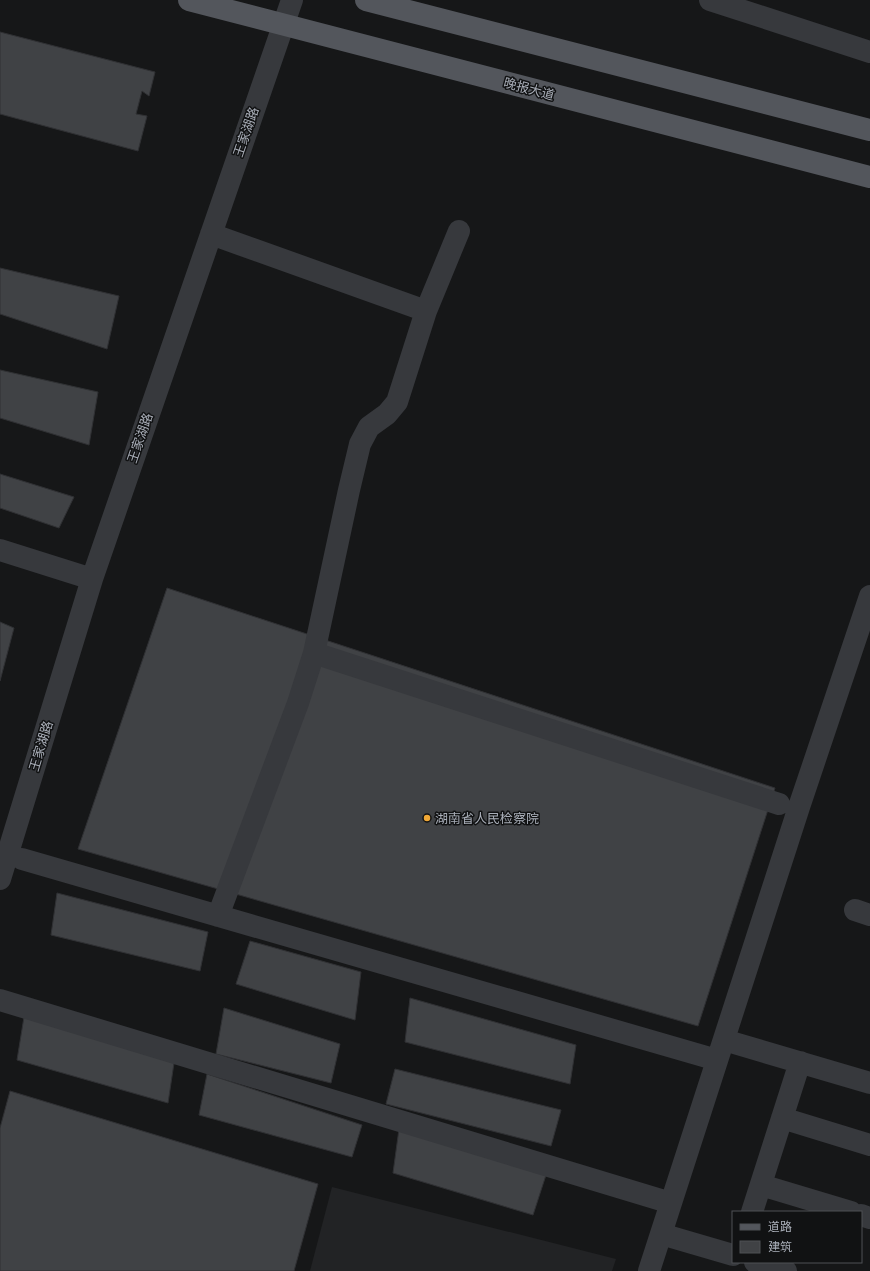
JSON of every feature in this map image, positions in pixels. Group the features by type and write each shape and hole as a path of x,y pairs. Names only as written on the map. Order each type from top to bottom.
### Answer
{"main road":[{"name":"晚报大道","path":"189,0 870,177"},
{"path":"366,0 391,3 870,130"}],"street":[{"name":"王家湖路","path":"0,879 92,579 292,0"},
{"path":"710,0 870,52"},
{"path":"218,916 298,703 314,653 360,444 369,428 387,414 397,402 426,311 459,231"},
{"path":"211,234 426,311"},
{"path":"0,550 92,579"},
{"path":"649,1271 799,807 870,596"},
{"path":"314,653 779,804"},
{"path":"22,859 717,1060"},
{"path":"0,1000 671,1203"},
{"path":"724,1040 870,1083"},
{"path":"752,1211 800,1062"},
{"path":"782,1118 870,1145"},
{"path":"761,1185 848,1211"},
{"path":"661,1234 732,1255"},
{"path":"758,1263 786,1271"}],"shaded area":[{"path":"332,1187 616,1259 612,1271 310,1271"}],"building":[{"path":"0,32 155,72 149,96 142,91 136,114 147,116 138,151 0,114"},
{"path":"0,268 119,296 107,349 0,314"},
{"path":"0,370 98,392 89,445 0,418"},
{"path":"0,474 74,497 59,528 0,508"},
{"name":"湖南省人民检察院","path":"167,588 775,788 698,1026 78,849"},
{"path":"0,622 14,628 0,681"},
{"path":"57,893 208,932 200,971 51,935"},
{"path":"250,941 361,972 355,1020 236,984"},
{"path":"410,998 576,1045 570,1084 405,1042"},
{"path":"224,1008 340,1044 331,1083 216,1054"},
{"path":"24,1017 174,1063 168,1103 17,1060"},
{"path":"395,1069 561,1110 551,1146 386,1104"},
{"path":"207,1074 362,1125 352,1157 199,1115"},
{"path":"10,1091 318,1184 294,1271 0,1271 0,1128"},
{"path":"399,1129 546,1175 533,1215 393,1173"}],"place":[{"name":"湖南省人民检察院","path":"427,818"}]}
